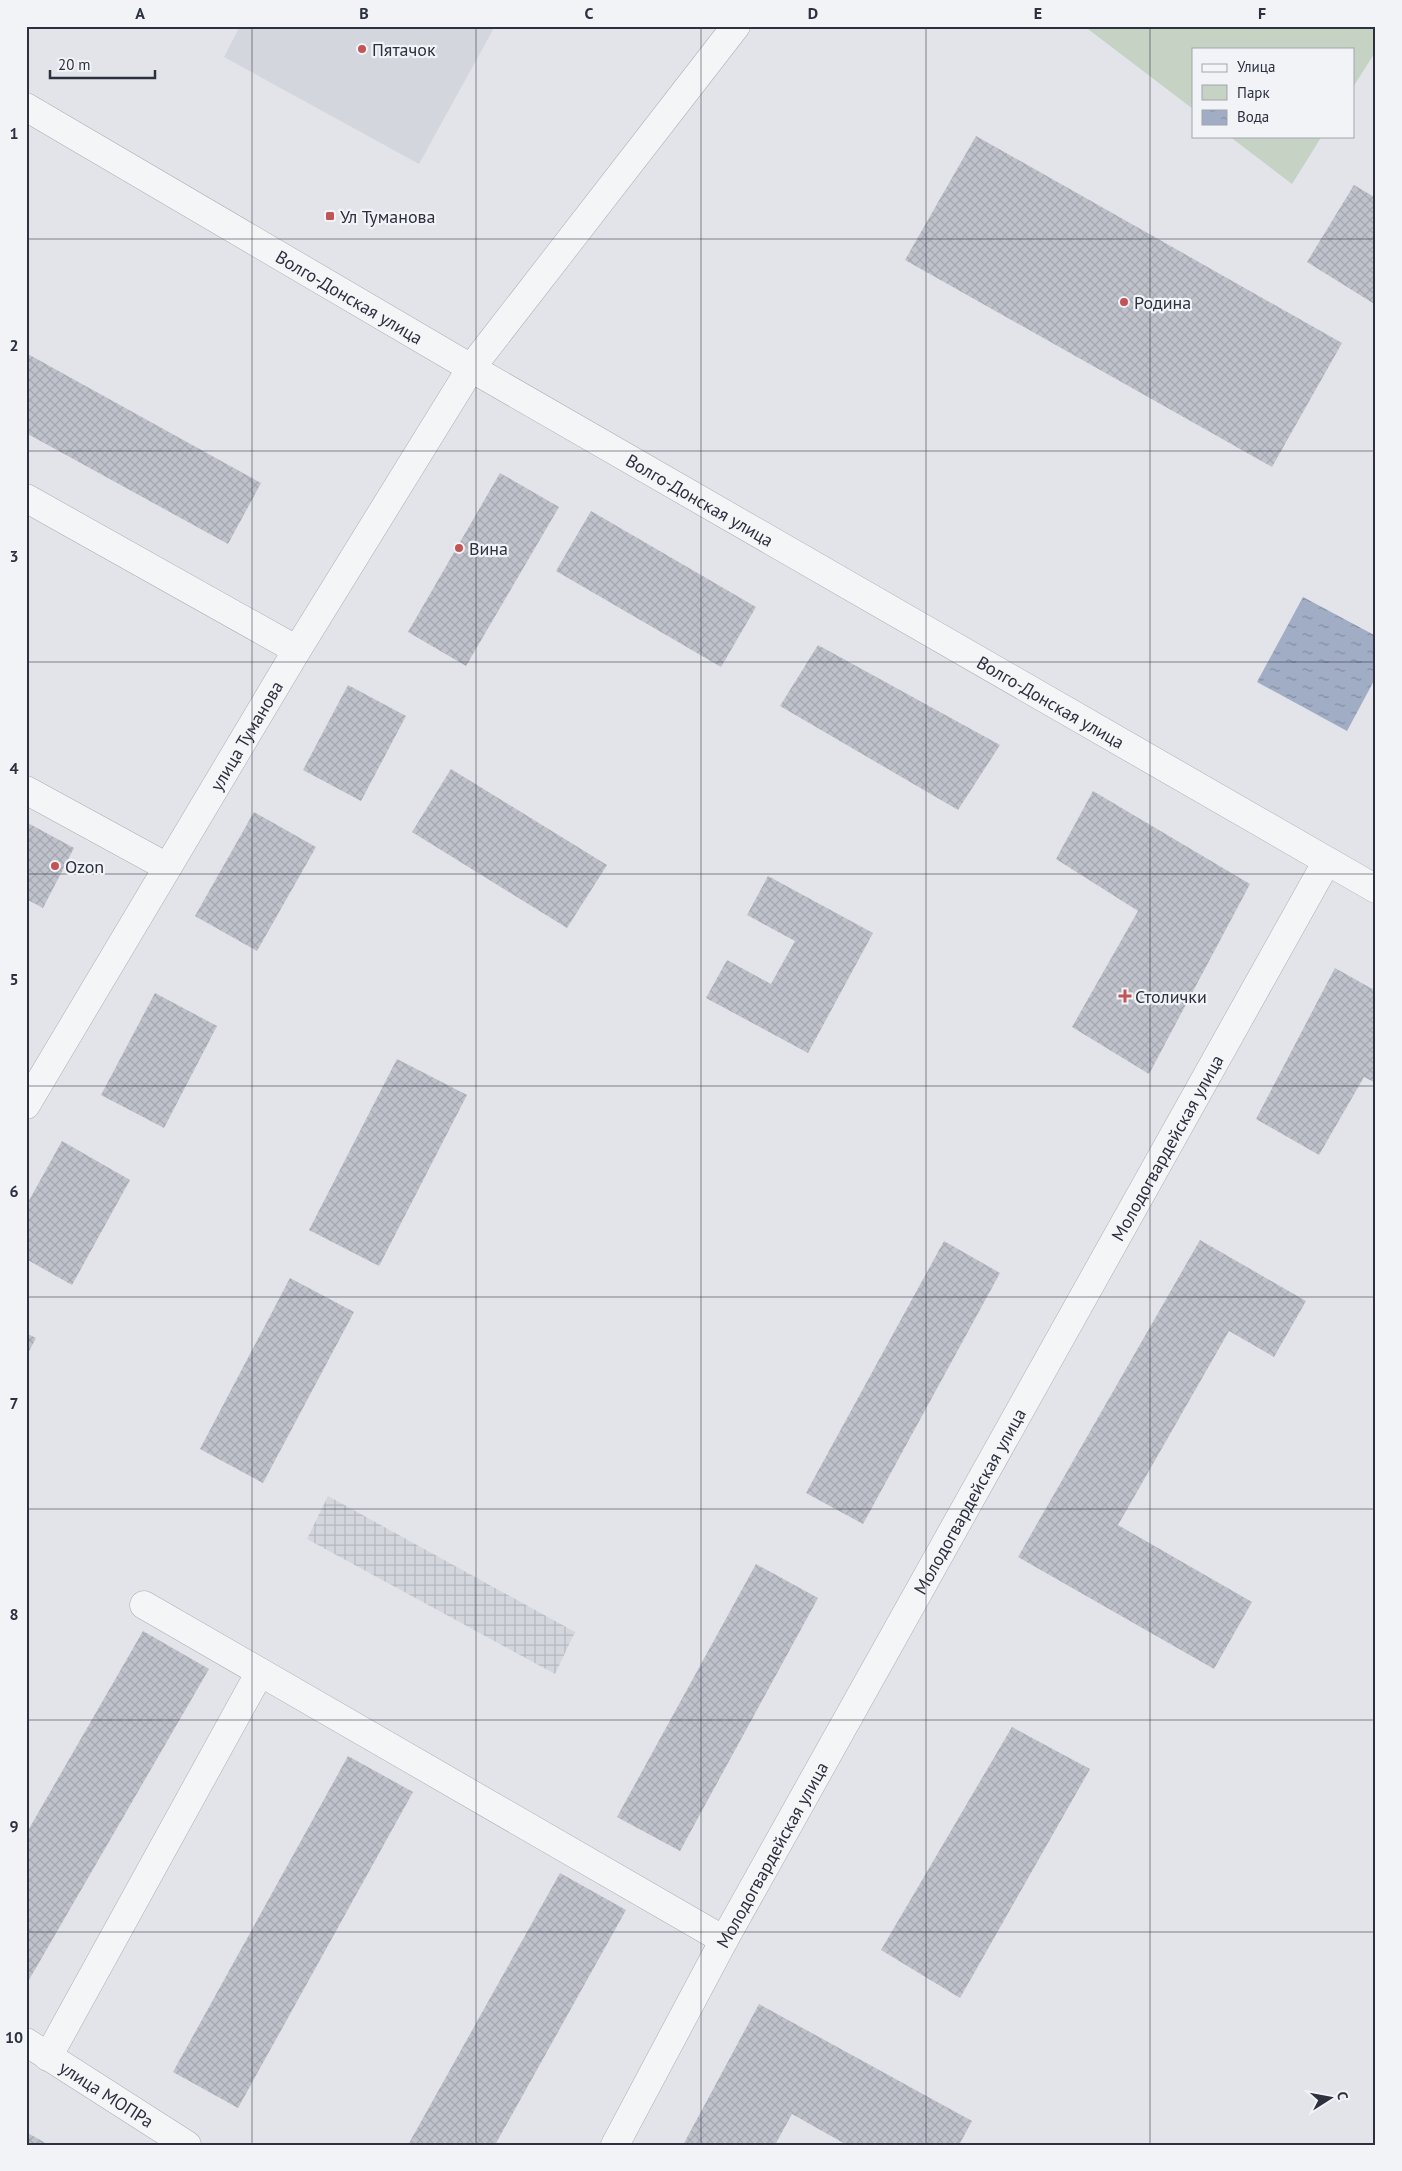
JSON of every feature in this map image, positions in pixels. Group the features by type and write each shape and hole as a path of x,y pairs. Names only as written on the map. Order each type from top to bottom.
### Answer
{"street":[{"name":"улица Туманова","path":"26,1105 297,650 470,368 736,26"},
{"name":"Волго-Донская улица","path":"26,106 470,368 1376,889"},
{"path":"26,498 297,650"},
{"path":"26,790 167,867"},
{"name":"Молодогвардейская улица","path":"616,2145 724,1940 1327,861"},
{"path":"144,1605 724,1940"},
{"path":"37,2050 260,1672"},
{"name":"улица МОПРа","path":"37,2050 187,2145"}],"shaded area":[{"path":"240,26 495,26 419,164 224,57"},
{"path":"328,1496 575,1632 555,1674 307,1539"}],"green space":[{"path":"1084,26 1376,26 1376,51 1354,85 1354,48 1192,48 1192,108"},
{"path":"1232,138 1321,138 1292,184"}],"water":[{"path":"1303,597 1376,636 1376,677 1347,731 1257,682"}],"building":[{"name":"Родина","path":"976,136 1342,343 1272,467 905,260"},
{"path":"1354,185 1376,198 1376,305 1307,262"},
{"path":"26,353 261,483 228,544 26,433"},
{"path":"500,473 559,507 466,666 408,632"},
{"path":"591,511 756,607 721,667 556,571"},
{"path":"818,645 1000,745 958,810 780,706"},
{"path":"348,685 406,716 361,801 303,770"},
{"path":"451,769 607,865 567,928 412,832"},
{"path":"1093,791 1250,884 1149,1074 1072,1027 1138,911 1056,859"},
{"path":"254,812 316,847 257,951 195,916"},
{"path":"26,822 74,848 43,908 26,899"},
{"path":"768,876 873,933 808,1053 706,998 727,960 771,984 795,941 747,915"},
{"path":"1335,968 1376,991 1376,1083 1364,1077 1319,1155 1256,1119"},
{"path":"155,993 217,1026 164,1128 101,1095"},
{"path":"397,1059 467,1095 379,1266 309,1230"},
{"path":"62,1141 130,1180 72,1285 26,1259 26,1206"},
{"path":"1200,1240 1306,1301 1274,1357 1229,1331 1118,1525 1252,1602 1214,1669 1018,1557"},
{"path":"944,1241 1000,1273 863,1524 806,1493"},
{"path":"290,1278 354,1312 263,1483 200,1449"},
{"path":"26,1333 36,1338 26,1357"},
{"path":"756,1564 818,1598 680,1851 617,1817"},
{"path":"143,1631 209,1669 26,1985 26,1834"},
{"path":"1012,1727 1090,1769 960,1998 881,1950"},
{"path":"348,1756 413,1792 238,2108 173,2072"},
{"path":"560,1873 626,1910 495,2145 408,2145"},
{"path":"759,2004 972,2121 959,2145 847,2145 792,2114 775,2145 683,2145"},
{"path":"26,2132 49,2145 26,2145"}],"place":[{"name":"Пятачок","path":"362,49"},
{"name":"Ул Туманова","path":"330,216"},
{"name":"Родина","path":"1124,302"},
{"name":"Вина","path":"459,548"},
{"name":"Ozon","path":"55,866"},
{"name":"Столички","path":"1125,996"}]}
